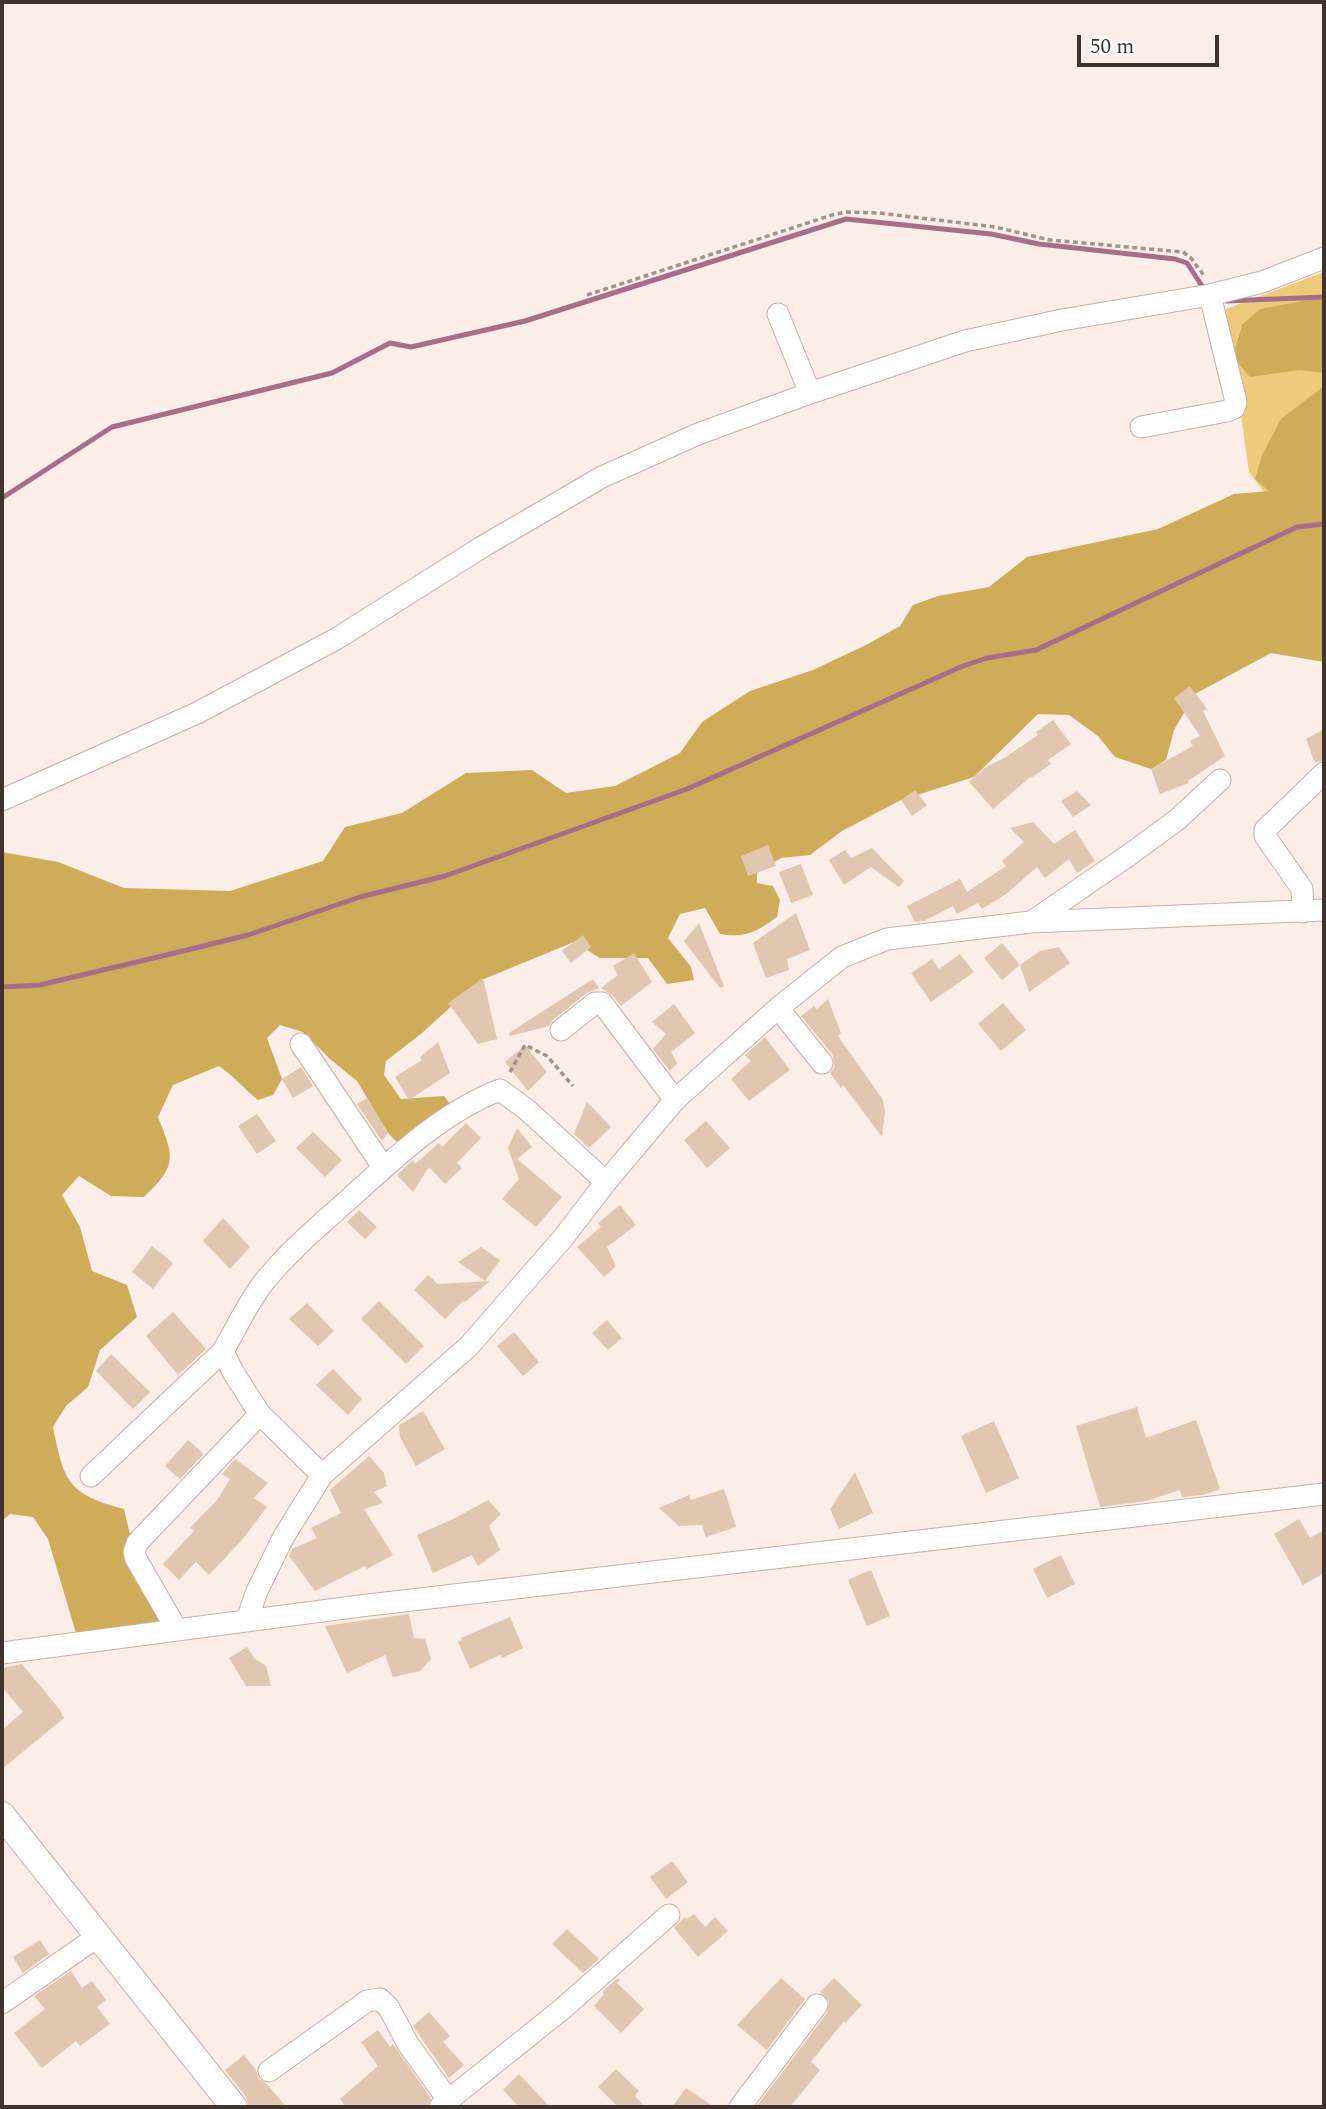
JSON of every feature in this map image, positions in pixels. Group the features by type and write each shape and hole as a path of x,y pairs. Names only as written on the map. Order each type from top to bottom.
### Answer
{"main road":[{"path":"6,1828 234,2107"}],"street":[{"path":"2,800 197,713 336,639 602,477 698,434 965,341 1062,320 1213,294 1262,282 1324,258"},
{"path":"1141,427 1234,408 1236,402 1213,294"},
{"path":"778,314 810,393"},
{"path":"247,1620 257,1591 283,1538 322,1475 469,1346 563,1238 606,1182 676,1100 778,1008 842,957 887,939 1031,922 1314,911 1265,836 1265,830 1324,773"},
{"path":"1031,922 1168,826 1220,780"},
{"path":"561,1030 595,1003 602,1003 676,1100"},
{"path":"778,1008 822,1063"},
{"path":"301,1044 383,1167"},
{"path":"91,1476 223,1351 263,1283 301,1243 383,1167 442,1121 483,1096 500,1090 526,1109 606,1182"},
{"path":"223,1351 233,1373 260,1414 322,1475"},
{"path":"177,1630 136,1559 134,1552 137,1543 260,1414"},
{"path":"2,1653 247,1620 1324,1494"},
{"path":"269,2071 367,2001 380,1998 389,2008 445,2104 561,2010 669,1915"},
{"path":"2,2003 97,1937"},
{"path":"740,2107 817,2005"}],"path":[{"path":"587,295 846,212 879,213 995,227 1050,240 1183,252 1191,258 1213,294"},
{"path":"500,1090 525,1045 547,1056 573,1086"}],"shaded area":[{"path":"1324,272 1324,484 1264,492 1249,472 1226,309"},
{"path":"1324,297 1324,373 1299,370 1250,377 1233,357 1242,325 1260,309"},
{"path":"1324,386 1324,662 1271,653 1195,694 1174,730 1166,760 1151,769 1115,757 1098,736 1069,715 1038,714 974,777 901,800 842,831 810,855 781,858 757,873 757,883 773,886 780,900 777,917 757,930 737,935 720,934 705,908 680,914 668,938 691,967 694,980 667,984 648,958 600,958 574,942 479,981 422,1033 386,1061 384,1075 401,1099 444,1096 450,1104 398,1143 388,1133 357,1081 303,1032 280,1025 267,1038 282,1079 273,1095 258,1100 219,1066 173,1085 158,1117 170,1151 168,1168 144,1197 111,1196 79,1176 62,1195 80,1227 92,1271 127,1285 137,1317 100,1350 88,1387 66,1406 53,1427 65,1473 71,1483 90,1497 124,1509 134,1552 168,1631 76,1633 48,1539 33,1517 10,1514 2,1521 2,852 58,862 124,888 230,891 323,861 345,827 402,813 466,773 532,770 566,793 615,786 680,753 702,722 750,691 813,670 900,626 913,605 938,596 989,587 1027,557 1158,529 1234,494 1269,491 1255,479 1262,455 1281,419"}],"building":[{"path":"1190,686 1207,709 1203,711 1225,756 1188,781 1189,783 1160,794 1151,769 1193,746 1190,741 1200,736 1174,698"},
{"path":"1053,720 1071,744 1048,760 1051,764 1030,777 993,809 969,782 986,767 1038,735 1036,732"},
{"path":"1324,729 1324,760 1315,763 1306,739"},
{"path":"915,790 927,805 912,816 901,800"},
{"path":"1077,791 1091,805 1073,817 1061,801"},
{"path":"1033,822 1054,844 1075,830 1095,861 1077,873 1069,859 1045,878 1037,867 1006,894 982,909 978,903 957,914 953,906 924,921 915,922 907,906 960,879 967,892 1006,866 1002,861 1024,842 1010,828"},
{"path":"768,845 776,866 748,876 741,856"},
{"path":"872,848 904,881 899,887 871,867 844,885 829,860 845,850 851,858"},
{"path":"801,864 813,895 791,903 779,872"},
{"path":"796,913 810,950 787,959 789,970 766,978 753,943"},
{"path":"699,923 724,986 720,988 684,941"},
{"path":"583,935 591,947 571,963 562,951"},
{"path":"1002,943 1020,965 1002,980 984,958"},
{"path":"1059,947 1070,963 1029,992 1020,965 1040,951"},
{"path":"634,953 652,982 621,1006 612,995 601,988 618,975 613,966"},
{"path":"960,954 974,972 931,1002 911,973 932,959 939,969"},
{"path":"483,978 497,1039 478,1044 448,1003"},
{"path":"593,979 599,988 587,993 549,1026 510,1036 509,1033"},
{"path":"828,999 841,1033 838,1036 883,1100 885,1112 882,1137 843,1085 841,1088 830,1073 834,1067 833,1055 801,1016 814,1006 817,1009"},
{"path":"1003,1003 1026,1030 1001,1051 978,1024"},
{"path":"674,1004 695,1033 671,1052 677,1063 670,1071 653,1049 666,1034 652,1022"},
{"path":"765,1037 790,1070 749,1101 731,1079 751,1061 745,1055"},
{"path":"438,1042 450,1073 409,1100 395,1077 422,1060 420,1057"},
{"path":"525,1045 547,1072 528,1091 505,1062"},
{"path":"301,1067 313,1086 293,1098 282,1079"},
{"path":"367,1098 388,1133 382,1141 357,1104"},
{"path":"587,1102 611,1127 589,1148 574,1134"},
{"path":"257,1114 276,1141 257,1154 238,1126"},
{"path":"706,1121 730,1148 707,1168 684,1140"},
{"path":"466,1123 481,1138 457,1163 462,1168 445,1184 429,1167 413,1192 397,1175 413,1160 415,1164 439,1143 442,1147"},
{"path":"517,1128 532,1147 517,1159 562,1197 536,1227 502,1199 519,1179 508,1148"},
{"path":"313,1132 342,1160 325,1177 296,1148"},
{"path":"620,1205 636,1225 607,1247 616,1266 604,1277 577,1247 601,1227 598,1223"},
{"path":"359,1210 377,1227 365,1239 347,1222"},
{"path":"223,1218 250,1247 230,1269 203,1241"},
{"path":"152,1246 173,1263 153,1289 132,1272"},
{"path":"481,1247 500,1260 485,1281 458,1262"},
{"path":"428,1275 438,1284 490,1281 463,1301 445,1319 414,1290"},
{"path":"379,1301 424,1346 406,1364 361,1319"},
{"path":"307,1303 334,1331 318,1346 289,1319"},
{"path":"173,1312 206,1349 178,1375 146,1336"},
{"path":"607,1320 622,1338 608,1350 592,1333"},
{"path":"514,1332 539,1362 523,1376 497,1346"},
{"path":"111,1354 150,1392 133,1409 96,1371"},
{"path":"333,1369 362,1399 348,1415 316,1385"},
{"path":"1137,1407 1146,1438 1196,1420 1220,1489 1203,1495 1182,1497 1180,1490 1146,1501 1100,1507 1076,1426"},
{"path":"423,1411 445,1449 416,1466 400,1437 399,1425"},
{"path":"994,1421 1019,1478 986,1493 961,1436"},
{"path":"188,1440 204,1454 180,1479 165,1466"},
{"path":"369,1456 384,1473 387,1486 374,1492 383,1503 364,1509 393,1555 315,1591 289,1556 292,1549 317,1538 311,1528 341,1513 330,1490"},
{"path":"235,1459 268,1483 254,1498 267,1507 242,1540 209,1575 196,1562 179,1580 163,1564 194,1531 190,1528 217,1500 230,1479 222,1474"},
{"path":"855,1472 873,1513 839,1529 830,1509"},
{"path":"724,1489 736,1527 706,1537 702,1525 679,1526 659,1508 689,1495 691,1500"},
{"path":"488,1500 501,1514 489,1526 500,1550 478,1566 472,1555 433,1573 417,1535"},
{"path":"1299,1519 1310,1538 1324,1530 1324,1573 1303,1585 1274,1534"},
{"path":"1061,1555 1075,1584 1047,1598 1033,1569"},
{"path":"871,1570 890,1616 867,1626 848,1580"},
{"path":"409,1614 414,1638 425,1639 431,1659 420,1671 393,1677 385,1655 347,1673 325,1626"},
{"path":"510,1617 523,1648 470,1669 458,1642 461,1638"},
{"path":"247,1647 254,1658 266,1666 271,1686 246,1686 229,1658"},
{"path":"22,1664 64,1718 2,1769 2,1730 23,1712 2,1687 2,1668"},
{"path":"672,1861 688,1882 666,1899 650,1877"},
{"path":"694,1914 705,1927 715,1917 728,1931 698,1957 674,1928 685,1917 687,1919"},
{"path":"567,1929 599,1959 583,1973 552,1944"},
{"path":"40,1940 49,1954 23,1973 13,1957"},
{"path":"71,1971 82,1988 92,1981 106,2000 97,2007 110,2024 80,2046 76,2041 42,2068 14,2033 45,2009 34,1996"},
{"path":"618,1978 620,1980 617,1983 644,2009 621,2033 594,2006 604,1994 602,1992"},
{"path":"781,1978 805,1999 767,2050 737,2025"},
{"path":"834,1978 862,2005 845,2023 844,2021 811,2062 820,2070 790,2107 756,2107 827,2013 829,2001 820,1992"},
{"path":"429,2012 450,2036 443,2042 464,2065 449,2078 413,2026"},
{"path":"378,2030 390,2047 393,2044 431,2098 427,2107 346,2107 340,2099 378,2066 361,2042"},
{"path":"244,2055 256,2070 259,2079 267,2084 286,2107 249,2107 246,2097 225,2070"},
{"path":"616,2069 639,2091 635,2096 645,2107 618,2107 598,2087"},
{"path":"519,2074 550,2107 519,2107 503,2090"},
{"path":"686,2088 714,2107 672,2107"}],"waterway":[{"path":"2,498 112,427 332,373 390,343 411,347 525,321 846,219 991,234 1039,244 1175,259 1187,263 1202,286"},
{"path":"1226,301 1324,297"},
{"path":"2,987 40,985 248,935 360,897 445,876 687,789 963,666 987,658 1036,650 1297,527 1324,524"}]}
